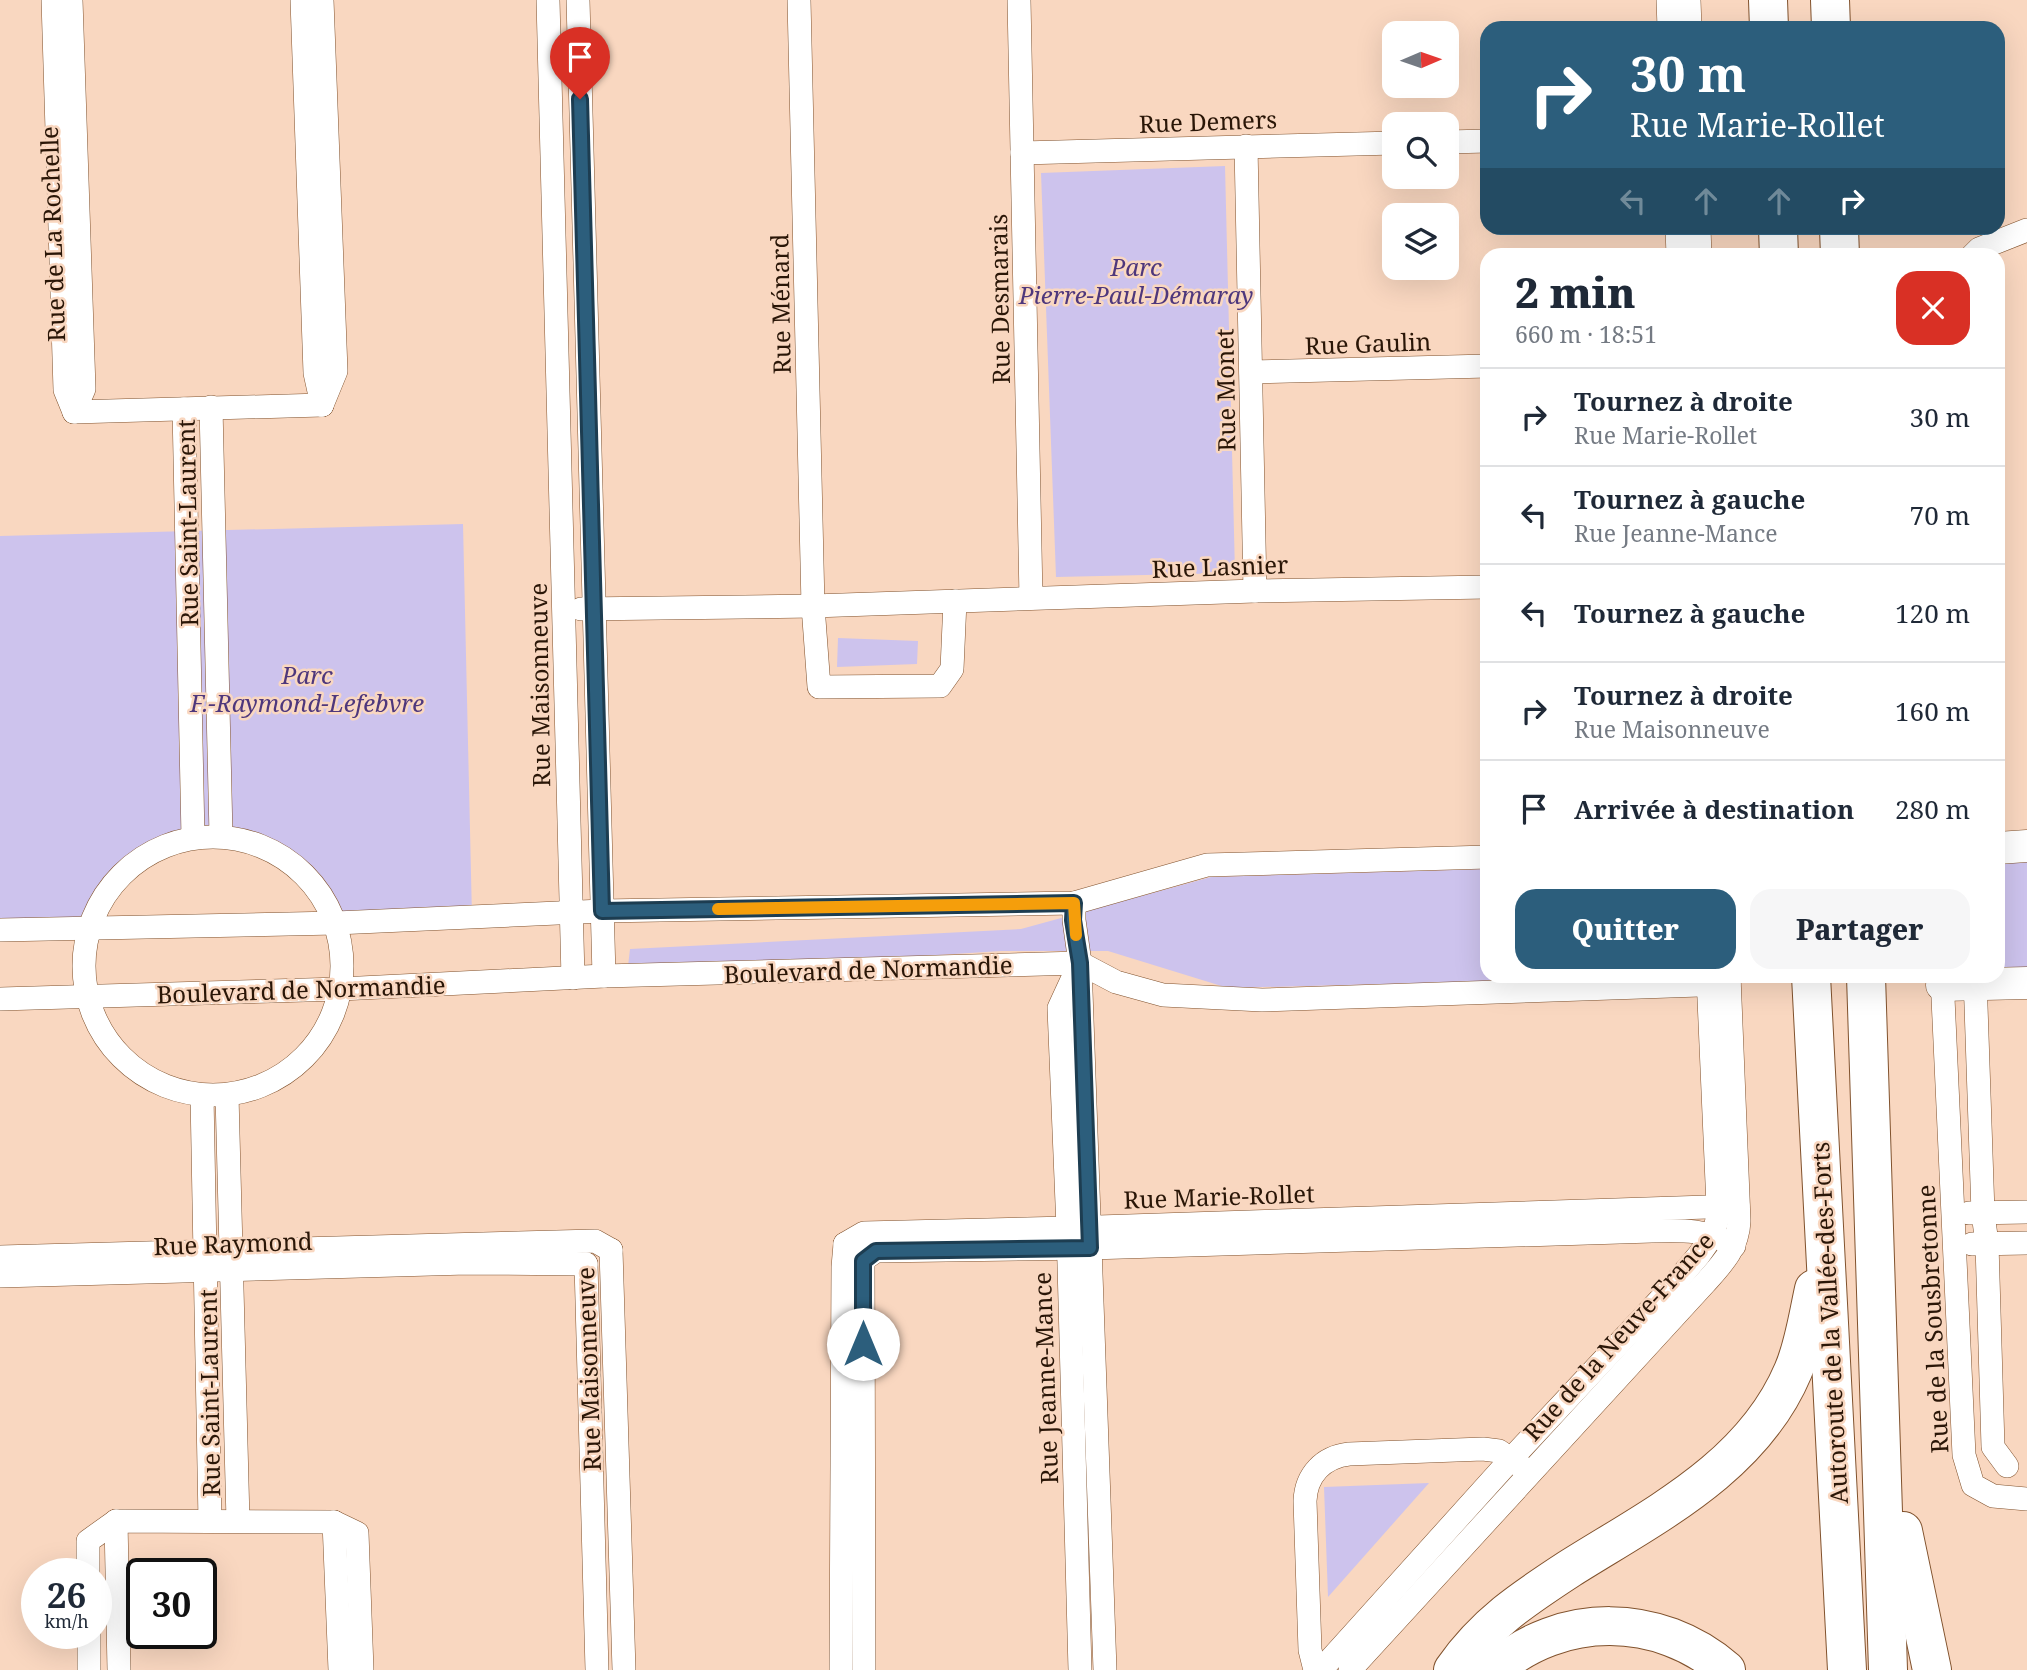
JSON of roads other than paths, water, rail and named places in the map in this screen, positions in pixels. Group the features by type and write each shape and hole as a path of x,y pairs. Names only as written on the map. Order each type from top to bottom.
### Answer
{"highway":[{"path":"1768,0 1769,21"},
{"path":"1830,0 1831,21"},
{"name":"Autoroute de la Vallée-des-Forts","path":"1811,983 1847,1670"},
{"name":"Autoroute de la Vallée-des-Forts","path":"1866,983 1888,1670"},
{"path":"1453,1670 1481,1634 1509,1610 1692,1490 1723,1468 1745,1447 1771,1412 1792,1373 1825,1246"},
{"path":"1881,1419 1932,1670"},
{"path":"1494,1670 1539,1641 1575,1628 1603,1625 1637,1628 1668,1636 1699,1650 1726,1670"}],"street":[{"name":"Rue de La Rochelle","path":"53,0 64,54 83,389 74,412"},
{"name":"Rue de La Rochelle","path":"71,0 64,54 65,390 74,412"},
{"name":"Rue Saint-Laurent","path":"221,835 211,407 322,405 336,371 314,44 302,0"},
{"name":"Rue Saint-Laurent","path":"314,44 322,0"},
{"name":"Rue Maisonneuve","path":"548,0 573,978"},
{"path":"578,0 604,976"},
{"name":"Rue Ménard","path":"799,0 813,606"},
{"name":"Rue Desmarais","path":"1019,0 1031,598"},
{"path":"1668,0 1669,21"},
{"path":"1689,0 1690,21"},
{"path":"1459,142 1480,141"},
{"name":"Rue Demers","path":"1022,153 1382,143"},
{"name":"Rue Monet","path":"1246,146 1255,591"},
{"path":"552,150 582,149"},
{"path":"1982,248 2027,230"},
{"name":"Rue Gaulin","path":"1251,372 1480,366"},
{"path":"558,391 588,389"},
{"path":"74,412 211,407"},
{"name":"Rue Saint-Laurent","path":"184,408 193,837"},
{"name":"Rue Lasnier","path":"563,609 813,606 1255,591 1480,587"},
{"path":"813,606 819,687 940,686 951,669 955,601"},
{"path":"190,708 218,707"},
{"path":"221,835 258,844 292,862 318,890 335,923 342,951 340,989 325,1031 310,1051 291,1069 255,1088 227,1095 202,1095 171,1089 147,1078 126,1062 101,1032 87,997 83,954 88,928 104,895 128,867 158,847 193,837 221,835"},
{"path":"2005,848 2027,846"},
{"path":"0,930 335,923 602,911 1074,903 1207,865 1480,857"},
{"name":"Rue Jeanne-Mance","path":"1074,903 1073,920 1080,963 1080,1670"},
{"name":"Boulevard de Normandie","path":"0,999 340,989 604,976 1080,963 1116,982 1163,995 1262,1000 1650,983"},
{"path":"2005,982 2027,983"},
{"name":"Rue de la Neuve-France","path":"1350,1670 1705,1283 1734,1246 1738,1233 1728,1206 1719,983"},
{"name":"Rue de la Sousbretonne","path":"1942,983 1964,1455 1973,1485 1993,1496"},
{"path":"1976,983 1993,1447 2017,1466 1993,1496"},
{"name":"Rue Saint-Laurent","path":"202,1095 210,1521"},
{"name":"Rue Saint-Laurent","path":"227,1095 238,1521"},
{"name":"Rue de la Neuve-France","path":"1321,1670 1512,1458 1671,1289 1699,1255 1713,1234 1717,1220 1728,1206"},
{"name":"Rue Marie-Rollet","path":"863,1261 876,1251 1078,1238 1429,1227 1728,1206"},
{"path":"1951,1213 2027,1212"},
{"name":"Rue Marie-Rollet","path":"1429,1227 1692,1231 1713,1234 1734,1246"},
{"name":"Rue Marie-Rollet","path":"845,1244 864,1233 1078,1238"},
{"name":"Rue Jeanne-Mance","path":"1078,1238 1105,1670"},
{"name":"Rue Raymond","path":"0,1276 205,1261 467,1254 595,1241 611,1250"},
{"path":"1955,1244 2027,1243"},
{"path":"845,1244 863,1261 864,1670"},
{"path":"841,1670 842,1281 845,1244"},
{"name":"Rue Maisonneuve","path":"597,1670 586,1264 611,1250 624,1670"},
{"name":"Rue Raymond","path":"467,1254 586,1264"},
{"name":"Rue Raymond","path":"0,1256 205,1261"},
{"name":"Rue de la Neuve-France","path":"1315,1670 1309,1633 1305,1501 1307,1487 1317,1469 1329,1460 1349,1454 1483,1448 1499,1451 1512,1458 1529,1474"},
{"path":"1993,1496 2027,1499"},
{"name":"Rue Saint-Laurent","path":"116,1521 334,1522 357,1533 362,1670"},
{"path":"88,1558 88,1541 116,1521"},
{"path":"116,1521 119,1670"},
{"path":"334,1522 340,1670"},
{"path":"89,1649 89,1670"}],"park label":[{"name":"Parc Pierre-Paul-Démaray","path":"1136,280"},
{"name":"Parc F.-Raymond-Lefebvre","path":"307,688"}]}
